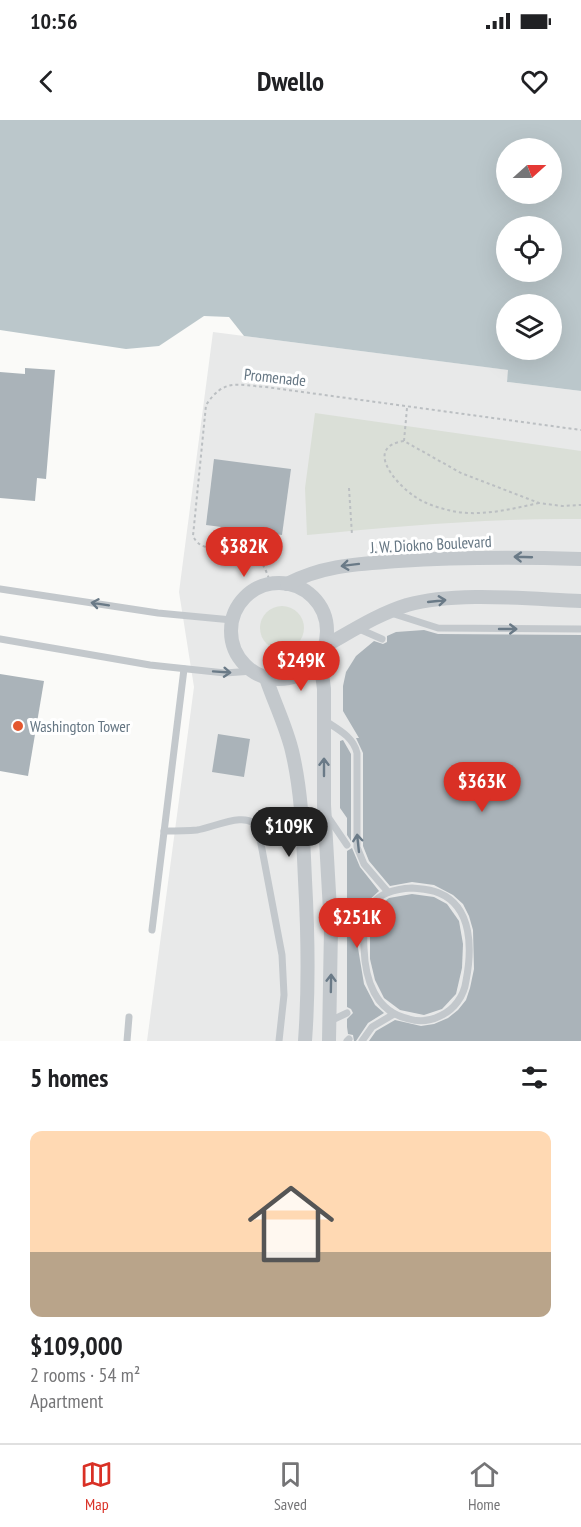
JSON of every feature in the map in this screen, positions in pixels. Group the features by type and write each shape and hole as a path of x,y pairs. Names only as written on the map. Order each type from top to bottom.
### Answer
{"street":[{"name":"J. W. Diokno Boulevard","path":"287,584 310,572 360,564 493,556 581,559"},
{"path":"329,1041 331,928 324,812 322,652 327,628 326,619 318,602 304,590 287,584 262,586 246,596 240,603 232,620 231,632 237,654 244,664 259,675 284,680 302,675 312,668 322,652 357,628 389,612 414,604 467,598 581,601"},
{"path":"259,675 292,750 300,806 304,840 308,940 305,1041"}],"lane":[{"path":"0,589 158,613 232,620"},
{"path":"389,612 438,628 569,631 581,629"},
{"path":"357,628 382,639"},
{"path":"0,639 150,665 259,675"},
{"path":"152,930 184,669"},
{"path":"324,720 349,737 355,745 357,753 357,847 364,864 388,892"},
{"path":"324,812 347,845"},
{"path":"164,831 200,829 221,822 240,820 256,823 282,955 284,995 279,1041"},
{"path":"412,888 441,893 459,909 468,927 466,986 455,1005 440,1016 422,1021 402,1018 394,1014 381,1003 369,982 364,951 363,927 366,915 372,904 396,889 412,888"},
{"path":"330,1021 347,1013"},
{"path":"362,1041 372,1027 394,1014"},
{"path":"127,1041 129,1017"}],"path":[{"name":"Promenade","path":"271,584 258,558 252,553 205,547 195,541 193,536 206,405 215,392 230,385 266,387 581,430"},
{"path":"404,441 407,406"},
{"path":"539,503 501,512 474,513 430,505 413,496 398,482 388,470 384,458 387,449 394,442 404,441 461,472 539,503 562,506 581,505"},
{"path":"349,488 352,536"}],"shaded area":[{"path":"0,120 581,120 581,391 507,382 508,370 244,336 229,317 204,316 159,346 126,349 0,330"},
{"path":"213,332 509,370 507,382 581,391 581,1041 147,1041 194,687 179,592"},
{"path":"315,413 581,451 581,519 478,521 307,535 305,488"},
{"path":"282,606 297,613 304,628 297,643 282,650 267,643 260,628 267,613"}],"building":[{"path":"25,368 55,370 46,479 37,478 35,501 0,498 0,372 25,374"},
{"path":"214,459 291,469 282,535 206,525"},
{"path":"424,630 438,634 581,635 581,1041 369,1041 376,1031 395,1020 421,1026 448,1018 466,1000 474,969 473,930 463,904 453,895 434,885 412,882 390,886 369,861 363,846 363,753 356,738 359,738 343,711 343,686 346,672 356,656 374,641 383,644 387,642 387,636 396,632"},
{"name":"Washington Tower","path":"0,674 44,681 28,776 0,771"},
{"path":"218,734 250,739 244,777 212,772"},
{"path":"343,740 351,754 351,841 347,835 347,818 340,808 340,741"},
{"path":"352,848 360,867 379,891 368,901 362,911 359,922 358,948 364,984 375,1005 384,1013 368,1023 356,1041 353,1035 348,1034 347,1027 347,1019 353,1013 347,1007 347,851"},
{"path":"412,894 434,897 447,904 459,921 463,944 462,968 456,994 442,1009 424,1015 400,1010 384,998 375,980 370,959 370,924 376,908 389,898"}],"place":[{"name":"Washington Tower","path":"18,726"}]}
